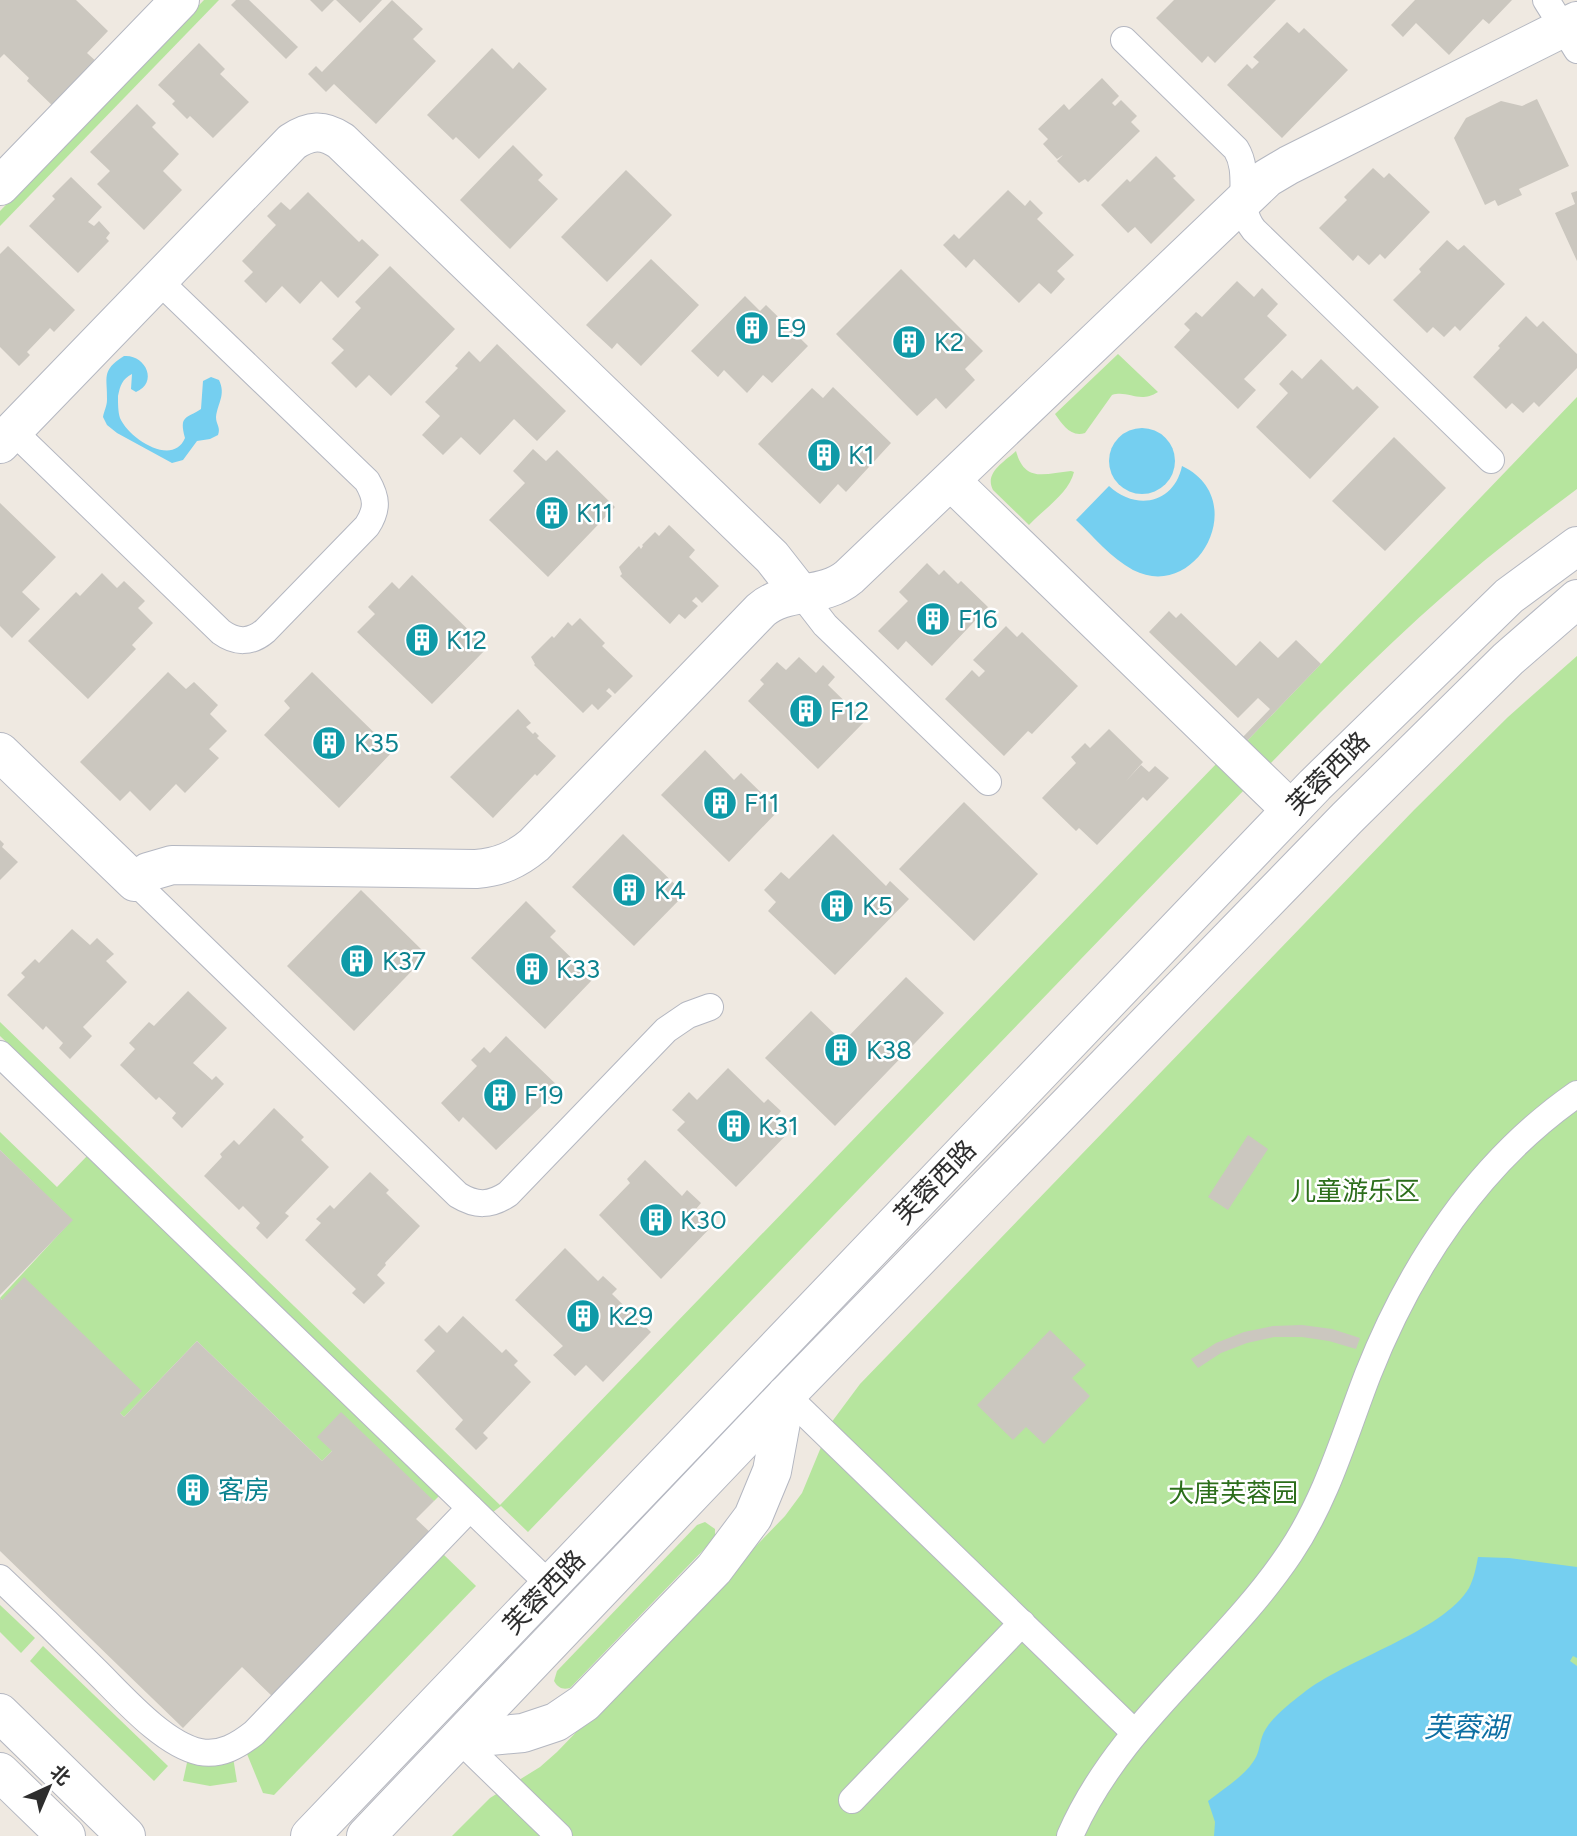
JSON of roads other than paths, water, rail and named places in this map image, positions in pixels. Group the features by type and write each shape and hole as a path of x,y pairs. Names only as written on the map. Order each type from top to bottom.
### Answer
{"street":[{"path":"0,186 180,0"},
{"path":"0,752 135,882 148,873 172,865 476,869 508,863 534,845 761,610 777,600 833,587 845,581 1267,178 1289,164 1566,25"},
{"path":"6,438 292,142 304,134 317,131 330,134 341,141 768,552 801,594"},
{"path":"951,481 1291,810"},
{"name":"芙蓉西路","path":"310,1836 1291,810 1509,596 1577,546"},
{"name":"芙蓉西路","path":"366,1836 786,1395 1347,818 1508,659 1577,599"},
{"path":"459,1739 523,1733 556,1722 584,1703 714,1569 753,1517 772,1471 786,1395"},
{"path":"0,1713 126,1836"},
{"path":"0,1772 65,1836"}],"lane":[{"path":"1124,40 1236,149 1243,173 1242,201 1247,220 1254,230 1492,460"},
{"path":"6,438 231,639 244,641 261,635 367,526 374,515 376,503 367,481 159,280"},
{"path":"801,594 825,625 988,782"},
{"path":"135,882 458,1195 470,1202 497,1202 508,1194 666,1030 688,1014 710,1007"},
{"path":"0,1054 550,1585"},
{"path":"1070,1836 1102,1777 1135,1733 1244,1612 1299,1540 1325,1492 1369,1373 1391,1323 1445,1228 1501,1159 1542,1121 1577,1094"},
{"path":"786,1395 1135,1733"},
{"path":"0,1578 149,1721 178,1743 210,1753 229,1749 254,1733 470,1508"},
{"path":"852,1800 1022,1623"},
{"path":"459,1739 559,1836"}],"water":[{"path":"124,356 138,359 148,376 143,388 136,392 131,389 132,374 129,376 118,396 120,418 132,434 151,447 162,450 179,446 185,438 183,421 201,409 203,381 211,377 219,380 222,390 216,417 218,435 197,441 183,460 172,463 107,425 103,417 107,402 107,375 111,366"},
{"path":"1142,428 1155,430 1170,443 1175,461 1173,474 1160,489 1142,494 1129,492 1114,479 1109,461 1111,448 1124,433"},
{"path":"1182,466 1203,481 1213,501 1214,522 1208,543 1195,560 1178,572 1156,576 1133,570 1110,553 1076,520 1109,486 1131,499 1153,500 1163,496 1178,479"},
{"name":"芙蓉湖","path":"1478,1557 1509,1558 1577,1567 1577,1658 1573,1656 1570,1661 1577,1666 1577,1836 1214,1836 1215,1822 1208,1801 1249,1768 1273,1719 1320,1681 1416,1632 1456,1604 1469,1588"}],"place":[{"name":"E9","path":"752,328"},
{"name":"K2","path":"909,342"},
{"name":"K1","path":"824,455"},
{"name":"K11","path":"552,513"},
{"name":"F16","path":"933,619"},
{"name":"K12","path":"422,640"},
{"name":"F12","path":"806,711"},
{"name":"K35","path":"329,743"},
{"name":"F11","path":"720,803"},
{"name":"K4","path":"629,890"},
{"name":"K5","path":"837,906"},
{"name":"K37","path":"357,961"},
{"name":"K33","path":"532,969"},
{"name":"K38","path":"841,1050"},
{"name":"F19","path":"500,1095"},
{"name":"K31","path":"734,1126"},
{"name":"K30","path":"656,1220"},
{"name":"K29","path":"583,1316"},
{"name":"客房","path":"193,1490"}],"park label":[{"name":"儿童游乐区","path":"1355,1191"},
{"name":"大唐芙蓉园","path":"1233,1493"}]}
